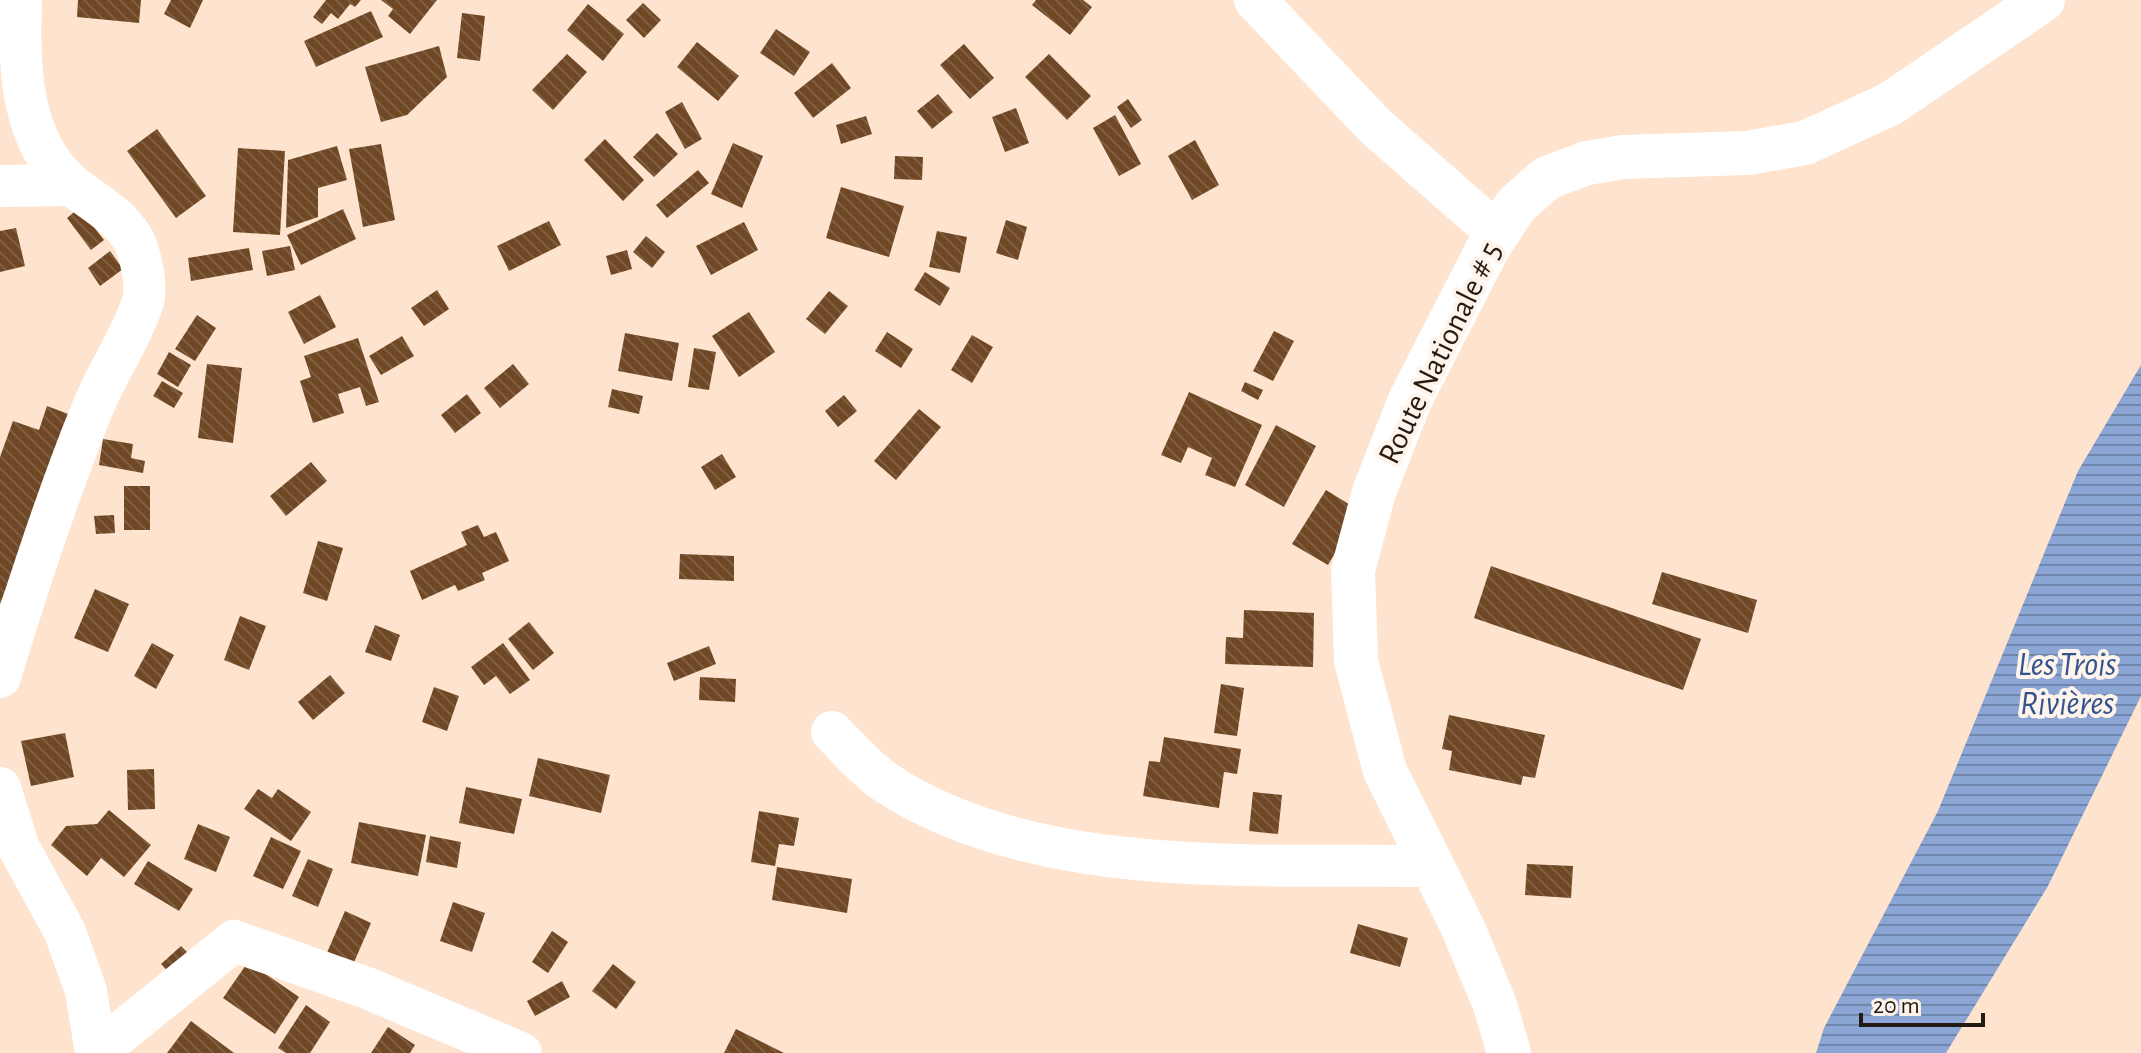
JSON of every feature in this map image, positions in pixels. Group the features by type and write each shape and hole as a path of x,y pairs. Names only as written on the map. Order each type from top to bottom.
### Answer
{"main road":[{"name":"Route Nationale # 5","path":"1509,1053 1495,1005 1385,771 1356,661 1353,570 1374,492 1410,400 1497,233 1516,205 1547,178 1587,163 1623,157 1747,153 1805,143 1890,104 2043,0"}],"street":[{"path":"0,677 24,598 91,410 144,300 136,247 123,224 72,185 43,155 27,104 19,55 21,0"},
{"path":"1255,0 1375,126 1497,233"},
{"path":"0,186 72,185"},
{"path":"832,732 883,780 932,809 1038,845 1151,861 1432,866"},
{"path":"0,788 19,848 65,932 86,991 97,1052 234,941 367,988 521,1053"}],"water":[{"name":"Les Trois Rivières","path":"2141,365 2141,696 2048,886 1946,1053 1816,1053 1824,1028 1938,811 2078,471"}],"building":[{"path":"78,0 141,0 139,23 77,17"},
{"path":"171,0 203,0 190,28 164,14"},
{"path":"326,0 361,0 355,7 350,4 338,19 331,13 322,24 313,17"},
{"path":"381,0 437,0 410,34 388,16 393,9"},
{"path":"1036,0 1083,0 1092,7 1070,35 1032,5"},
{"path":"643,3 661,20 644,38 626,20"},
{"path":"588,4 624,34 603,61 567,30"},
{"path":"371,11 383,37 316,67 304,41"},
{"path":"462,13 485,16 480,61 457,58"},
{"path":"776,29 810,52 794,76 760,53"},
{"path":"697,42 739,76 718,101 677,67"},
{"path":"964,44 994,78 970,99 940,65"},
{"path":"439,46 447,77 407,115 381,122 365,67"},
{"path":"567,54 587,72 553,110 532,90"},
{"path":"1049,54 1091,96 1067,120 1025,77"},
{"path":"832,63 851,88 813,118 794,93"},
{"path":"938,94 953,112 932,129 917,111"},
{"path":"1128,99 1142,120 1131,128 1117,107"},
{"path":"682,102 702,139 685,149 665,112"},
{"path":"1016,108 1029,143 1005,152 992,117"},
{"path":"1115,115 1141,164 1119,176 1093,128"},
{"path":"866,116 872,134 841,144 836,125"},
{"path":"157,129 206,196 176,218 127,151"},
{"path":"657,133 678,154 654,177 633,157"},
{"path":"605,139 644,180 623,201 584,160"},
{"path":"1195,140 1219,185 1192,200 1168,156"},
{"path":"733,143 763,156 742,208 711,194"},
{"path":"381,144 395,220 363,227 349,149"},
{"path":"337,146 347,180 318,188 318,217 286,228 288,160"},
{"path":"238,148 285,151 280,235 233,232"},
{"path":"895,156 923,157 922,180 894,179"},
{"path":"698,170 709,183 667,218 656,205"},
{"path":"841,187 904,206 889,257 826,238"},
{"path":"79,208 104,240 91,250 67,218"},
{"path":"343,209 356,239 301,265 287,235"},
{"path":"1006,220 1027,227 1018,260 996,253"},
{"path":"549,221 561,245 509,271 497,246"},
{"path":"744,222 758,250 711,275 696,246"},
{"path":"16,228 25,266 0,272 0,231"},
{"path":"937,231 967,237 960,273 929,267"},
{"path":"646,236 665,252 652,268 633,252"},
{"path":"290,246 295,270 267,276 262,251"},
{"path":"249,248 253,270 191,281 188,258"},
{"path":"627,250 632,269 611,275 606,256"},
{"path":"110,251 123,269 100,286 88,268"},
{"path":"925,272 950,288 940,306 914,290"},
{"path":"437,290 449,309 424,326 411,308"},
{"path":"829,291 848,306 825,334 806,319"},
{"path":"320,295 336,327 304,344 288,312"},
{"path":"749,312 775,352 739,377 712,336"},
{"path":"197,315 216,328 195,361 175,349"},
{"path":"1274,331 1294,341 1273,381 1253,371"},
{"path":"887,332 913,349 901,368 875,351"},
{"path":"625,333 679,343 672,381 618,371"},
{"path":"972,335 993,347 972,383 951,370"},
{"path":"402,336 414,356 381,375 369,356"},
{"path":"358,338 379,402 366,406 360,387 338,394 344,413 313,423 300,381 311,377 304,356"},
{"path":"694,348 716,352 709,390 688,387"},
{"path":"169,352 191,365 178,387 157,374"},
{"path":"207,364 242,368 233,443 198,438"},
{"path":"513,364 529,384 500,408 484,388"},
{"path":"162,381 183,393 174,408 153,396"},
{"path":"1245,382 1263,390 1258,400 1241,391"},
{"path":"612,389 643,396 639,414 608,407"},
{"path":"1189,392 1262,425 1235,487 1205,475 1212,458 1188,447 1181,463 1161,455"},
{"path":"467,394 481,413 455,433 441,415"},
{"path":"844,395 857,411 838,427 825,411"},
{"path":"47,406 71,415 0,604 0,457 13,421 39,430"},
{"path":"919,409 941,427 896,480 874,461"},
{"path":"1276,425 1316,446 1284,507 1245,485"},
{"path":"103,439 133,444 131,458 145,461 143,473 99,465"},
{"path":"722,454 736,477 715,490 701,467"},
{"path":"311,462 327,481 286,516 270,496"},
{"path":"124,486 150,486 150,530 124,530"},
{"path":"1326,490 1360,511 1328,565 1292,544"},
{"path":"114,515 115,533 96,534 94,516"},
{"path":"478,525 484,537 496,532 509,561 482,573 485,580 458,591 455,585 422,600 410,571 467,545 461,532"},
{"path":"318,541 343,548 327,601 303,593"},
{"path":"680,554 734,556 734,581 679,579"},
{"path":"1491,566 1701,639 1683,690 1474,618"},
{"path":"1662,572 1757,600 1748,633 1652,604"},
{"path":"95,589 129,604 108,652 74,638"},
{"path":"1244,610 1314,613 1313,667 1225,664 1226,637 1243,638"},
{"path":"240,616 266,626 249,670 224,660"},
{"path":"529,622 554,653 533,670 508,639"},
{"path":"375,625 400,635 391,661 365,652"},
{"path":"152,643 174,655 156,689 134,676"},
{"path":"503,643 530,680 510,694 496,676 484,685 471,667"},
{"path":"709,646 716,664 674,681 667,663"},
{"path":"330,675 345,693 313,720 298,702"},
{"path":"700,677 736,679 735,702 699,700"},
{"path":"1221,684 1244,688 1237,736 1214,733"},
{"path":"434,687 459,696 447,731 422,722"},
{"path":"1449,715 1545,735 1535,778 1523,776 1521,785 1449,770 1452,751 1442,749"},
{"path":"65,733 74,777 31,786 21,741"},
{"path":"1164,737 1241,749 1237,774 1224,772 1219,808 1143,796 1149,761 1160,762"},
{"path":"538,758 610,775 601,813 529,796"},
{"path":"154,769 155,809 128,810 127,770"},
{"path":"466,787 522,799 514,834 459,823"},
{"path":"258,789 272,798 278,789 311,812 291,841 244,809"},
{"path":"1253,792 1282,795 1278,834 1249,831"},
{"path":"109,810 151,845 124,877 101,858 87,876 51,845 66,826 97,824"},
{"path":"759,811 799,818 794,846 779,844 775,866 751,862"},
{"path":"359,822 426,835 418,876 351,863"},
{"path":"198,824 230,837 216,872 184,859"},
{"path":"430,836 461,842 457,868 426,862"},
{"path":"271,837 301,851 283,889 253,876"},
{"path":"308,859 333,869 318,907 292,896"},
{"path":"148,861 193,889 179,911 134,884"},
{"path":"1527,864 1573,866 1571,898 1525,895"},
{"path":"777,867 852,879 847,913 772,900"},
{"path":"453,902 485,913 472,952 440,941"},
{"path":"345,911 371,923 352,967 326,955"},
{"path":"1358,924 1408,938 1400,967 1350,953"},
{"path":"552,931 568,942 548,973 532,962"},
{"path":"181,946 191,956 171,975 161,964"},
{"path":"248,962 299,997 275,1034 223,998"},
{"path":"613,964 636,982 616,1009 592,991"},
{"path":"562,981 570,997 535,1016 527,1001"},
{"path":"306,1005 330,1022 310,1053 286,1053 278,1048"},
{"path":"191,1021 234,1053 167,1053"},
{"path":"388,1027 415,1045 410,1053 371,1053"},
{"path":"736,1029 784,1053 724,1053"}]}
